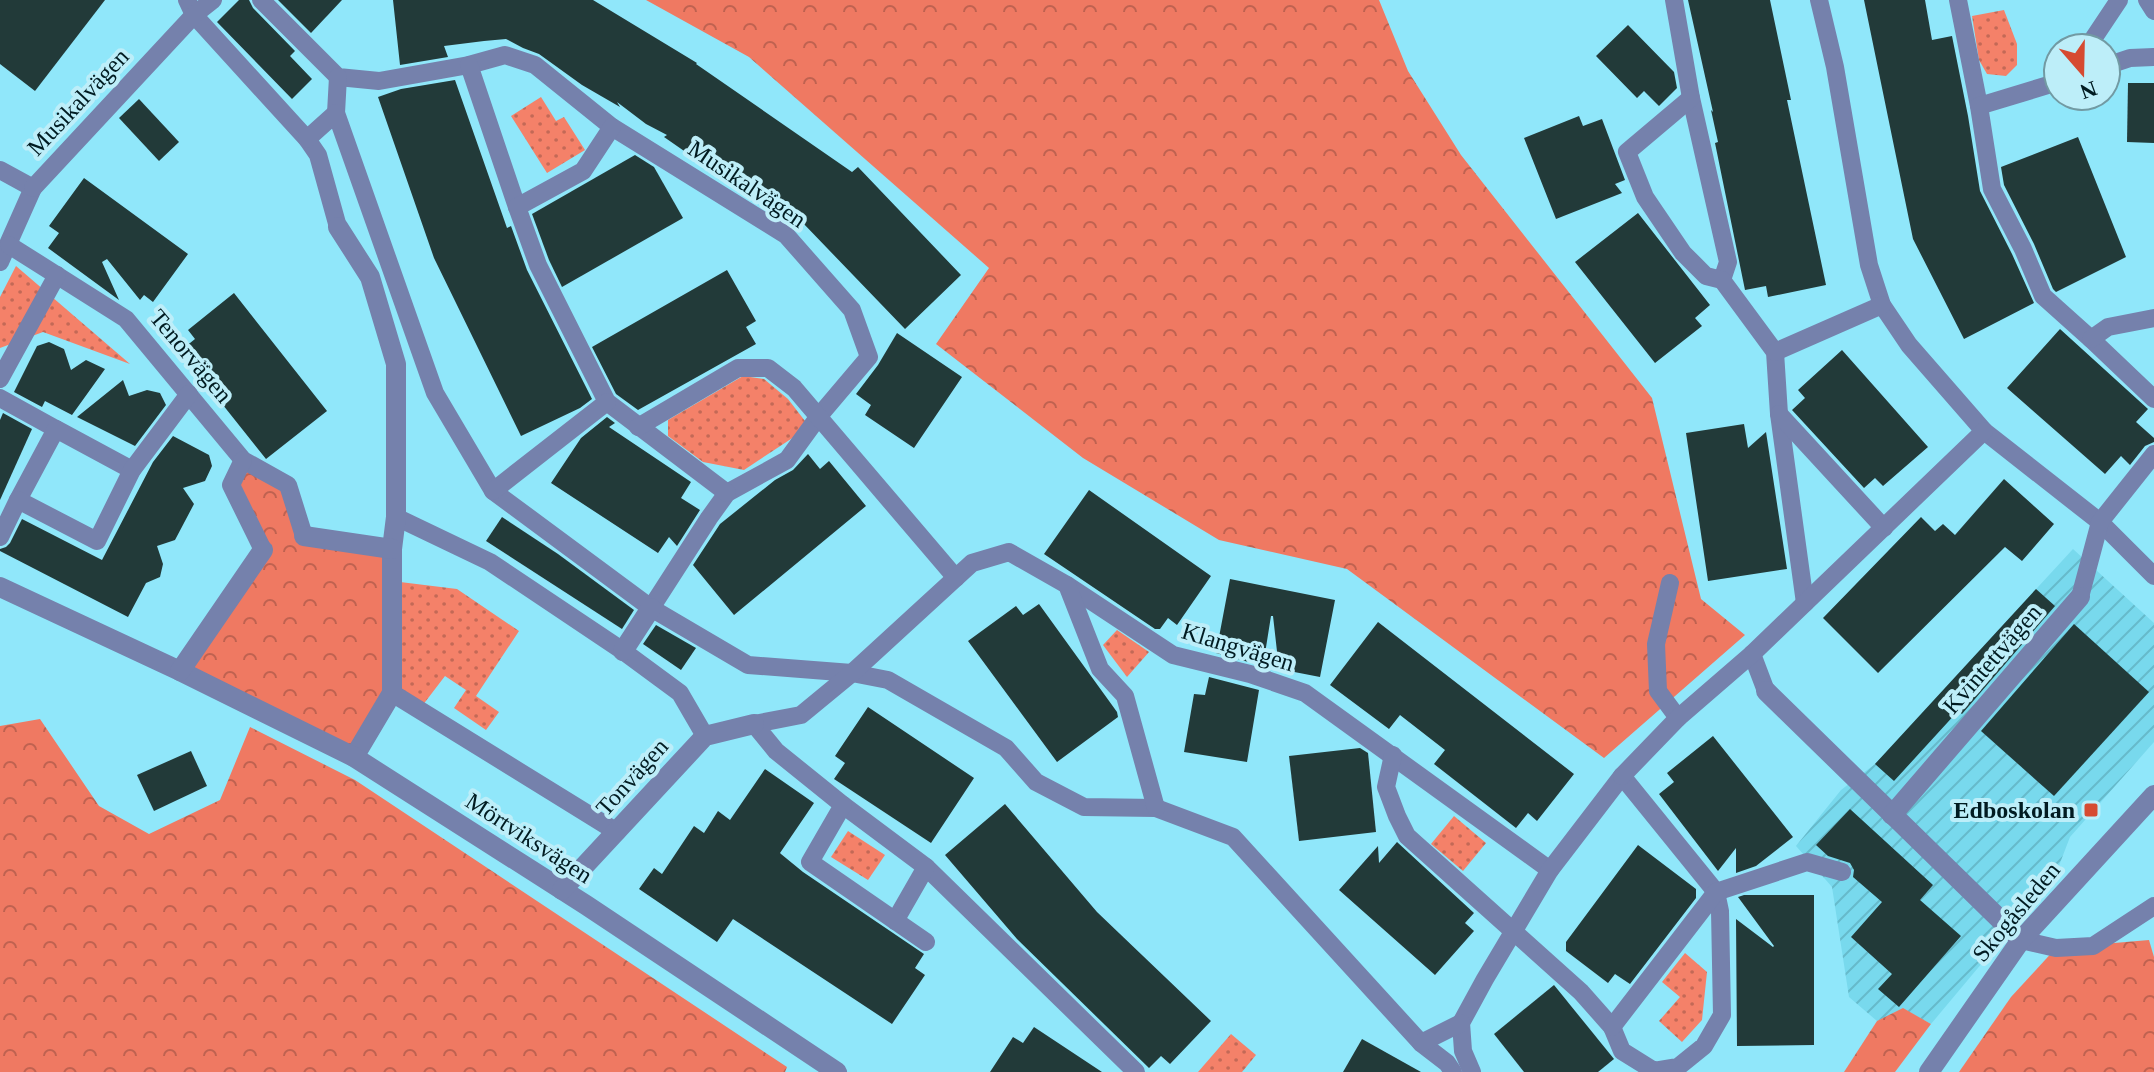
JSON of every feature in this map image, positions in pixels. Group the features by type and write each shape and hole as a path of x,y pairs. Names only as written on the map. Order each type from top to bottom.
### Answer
{"street":[{"path":"338,227 370,277 396,364 392,693 354,757"},
{"path":"304,536 392,549"},
{"path":"180,671 263,550"},
{"name":"Mörtviksvägen","path":"0,587 354,757 837,1072"},
{"name":"Kvintettvägen","path":"1892,815 2080,597"},
{"path":"623,651 651,608"},
{"path":"1766,691 2021,940"},
{"name":"Tonvägen","path":"562,890 705,736 754,724"},
{"name":"Skogåsleden","path":"1929,1072 2021,940 2154,795"}],"lane":[{"name":"Musikalvägen","path":"4,253 33,188 191,8 213,0"},
{"path":"261,0 338,77 336,113 435,393 493,491 651,608 748,665 852,673 888,680 1006,748 1036,782 1084,807 1156,808 1233,837 1421,1043 1447,1063 1453,1072"},
{"path":"1674,0 1691,98 1728,262 1722,280"},
{"path":"1819,0 1835,67 1869,265 1882,305 1909,345 1984,431 2100,522 2154,576"},
{"path":"1958,0 1992,189 2043,296 2154,399"},
{"path":"2098,32 2119,0"},
{"path":"2147,0 2154,11"},
{"path":"191,8 318,155 338,227"},
{"name":"Musikalvägen","path":"338,77 379,81 469,65 505,55 535,65 612,127 786,235 852,310 869,357 787,460 727,493 651,608"},
{"path":"2122,61 2154,57"},
{"path":"469,65 538,265 607,402 727,493"},
{"path":"1979,106 2042,87"},
{"path":"1691,98 1627,152 1645,197 1683,253 1706,276 1722,280 1775,352 1779,414 1805,603"},
{"path":"307,139 336,113"},
{"path":"517,207 583,171 612,127"},
{"name":"Musikalvägen","path":"0,170 33,188"},
{"name":"Tenorvägen","path":"4,253 57,275 126,319 243,460 288,485 304,536"},
{"path":"0,379 57,275"},
{"path":"1775,352 1882,305"},
{"path":"2091,339 2108,327 2154,318"},
{"path":"638,427 738,368 768,368 794,388 956,578"},
{"path":"18,500 97,541 132,470 189,394"},
{"path":"0,398 132,470"},
{"path":"493,491 607,402"},
{"path":"1779,414 1884,528"},
{"path":"0,537 56,429"},
{"path":"1421,1043 1461,1023 1550,870 1622,776 1678,718 1752,654 1984,431"},
{"path":"2100,522 2154,454"},
{"path":"243,460 231,485 263,550"},
{"path":"396,517 490,562 623,651 680,693 705,736"},
{"name":"Kvintettvägen","path":"2080,597 2100,522"},
{"name":"Klangvägen","path":"754,724 801,715 852,673 972,563 1009,552 1067,585 1173,655 1250,674 1305,693 1550,870"},
{"path":"1670,583 1656,644 1658,691 1678,718"},
{"path":"1067,585 1100,669 1125,696 1156,808"},
{"path":"1752,654 1766,691"},
{"path":"392,693 617,832"},
{"path":"754,724 776,751 926,867 1136,1072"},
{"path":"1393,755 1386,787 1407,836 1581,992 1612,1027 1622,1051 1654,1071 1678,1067 1704,1046 1722,1015 1720,911 1716,892 1622,776"},
{"path":"843,805 810,862 926,942"},
{"path":"1612,1027 1716,892 1807,862 1842,872"},
{"path":"895,921 926,867"},
{"path":"2021,940 2056,948 2093,946 2154,906"},
{"path":"1461,1023 1463,1051 1472,1072"}],"shaded area":[{"path":"2004,10 2017,44 2017,65 2006,76 1987,74 1979,60 1972,16"},
{"path":"541,97 556,121 564,117 585,150 547,173 511,116"},
{"path":"16,266 130,364 43,332 0,348 0,297"},
{"path":"743,376 764,379 788,399 805,421 794,437 744,470 703,462 668,436 668,420"},
{"path":"2073,549 2154,623 2154,742 2070,837 2055,876 1931,1024 1903,1009 1877,1021 1849,997 1832,887 1796,846 1841,790 1875,764"},
{"path":"392,581 457,589 519,631 476,696 499,712 486,730 454,708 466,690 445,676 419,710 392,693"},
{"path":"1117,630 1149,652 1127,677 1103,645"},
{"path":"1454,816 1486,843 1463,871 1431,844"},
{"path":"848,831 885,855 868,880 831,857"},
{"path":"1685,953 1707,972 1702,1020 1682,1042 1659,1021 1680,997 1662,982"},
{"path":"1231,1034 1256,1055 1242,1072 1198,1072"}],"green space":[{"path":"646,0 1379,0 1408,71 1461,155 1652,398 1701,599 1745,635 1604,758 1347,569 1219,540 1083,458 936,344 989,268 749,57"},
{"path":"243,460 288,485 304,536 392,549 392,693 354,757 180,671 263,550 231,485"},
{"path":"40,719 99,806 149,834 220,800 250,727 355,780 787,1067 785,1072 0,1072 0,726"},
{"path":"2149,940 2154,957 2154,1072 1959,1072 2011,997 2056,948"},
{"path":"1903,1008 1931,1024 1895,1072 1844,1072 1877,1021"}],"building":[{"path":"0,0 105,0 35,91 0,64"},
{"path":"239,0 249,0 295,51 290,56 312,79 292,99 217,22"},
{"path":"278,0 342,0 311,33"},
{"path":"393,0 593,0 697,63 852,172 858,167 961,275 905,329 776,195 766,208 664,137 667,135 617,102 620,107 582,85 539,54 506,39 444,46 448,57 400,65"},
{"path":"1688,0 1770,0 1791,100 1787,100 1826,285 1768,297 1766,286 1745,290 1715,143 1718,142 1711,110 1713,112"},
{"path":"1864,0 1925,0 1932,40 1952,36 1980,191 2034,303 1964,339 1913,239"},
{"path":"1628,25 1674,72 1677,88 1659,106 1644,91 1637,98 1596,56"},
{"path":"455,80 507,228 511,226 527,270 592,399 580,408 521,436 434,258 378,97 401,89"},
{"path":"2128,83 2154,83 2154,143 2127,142"},
{"path":"139,99 179,142 159,161 119,118"},
{"path":"1579,116 1583,126 1602,119 1625,180 1615,184 1622,193 1556,219 1524,138"},
{"path":"2078,137 2126,257 2056,292 2004,185 2001,167"},
{"path":"635,155 654,167 683,218 562,287 532,214"},
{"path":"84,178 188,254 153,302 144,295 140,300 107,259 102,262 119,300 48,248 59,233 49,226"},
{"path":"1638,213 1710,305 1695,318 1702,326 1655,363 1575,262"},
{"path":"727,270 756,321 746,327 756,344 638,410 616,394 592,347"},
{"path":"234,293 327,411 266,459 180,351 195,339 188,330"},
{"path":"2060,329 2148,409 2136,422 2154,438 2154,442 2145,446 2130,465 2121,456 2105,474 2007,388"},
{"path":"897,333 962,377 914,448 865,415 871,405 856,394"},
{"path":"49,342 64,349 71,370 86,360 105,369 72,415 45,401 42,407 14,392 37,346"},
{"path":"1842,350 1928,447 1883,486 1875,478 1864,488 1792,410 1805,398 1798,390"},
{"path":"123,380 129,396 147,390 160,393 166,405 135,446 77,417"},
{"path":"3,413 32,429 0,500 0,420"},
{"path":"607,417 615,423 609,427 691,482 681,498 700,510 677,546 669,537 658,553 551,483 581,438"},
{"path":"1744,424 1748,448 1766,432 1787,569 1708,581 1686,433"},
{"path":"173,436 209,455 212,466 205,481 183,488 194,504 175,540 157,546 163,564 160,577 146,583 128,617 0,551 10,543 22,519 102,560 153,462"},
{"path":"808,454 820,469 829,461 866,506 734,615 693,565 720,524 775,480 793,470"},
{"path":"2004,479 2054,524 2022,561 2005,547 1878,673 1823,618 1921,517 1935,531 1943,524 1955,535"},
{"path":"1089,490 1211,576 1177,625 1168,618 1160,629 1155,629 1044,554"},
{"path":"502,517 634,610 622,629 486,541"},
{"path":"1230,579 1335,600 1320,677 1279,669 1273,616 1263,666 1216,653"},
{"path":"2036,589 2055,606 1962,714 1958,711 1894,781 1875,764"},
{"path":"1039,604 1118,717 1057,762 968,641 1016,606 1023,615"},
{"path":"1378,622 1574,774 1537,821 1528,813 1516,828 1434,764 1445,750 1400,715 1389,729 1330,685"},
{"path":"2074,624 2149,692 2054,796 1981,731"},
{"path":"656,625 696,648 681,670 643,644"},
{"path":"1209,677 1259,690 1247,762 1184,752 1194,694 1205,695"},
{"path":"868,707 974,778 931,843 834,779 845,763 835,756"},
{"path":"1713,736 1793,837 1756,866 1736,873 1736,848 1718,871 1659,794 1674,782 1667,773"},
{"path":"1360,748 1368,753 1376,832 1299,841 1289,756"},
{"path":"191,751 207,786 154,811 137,775"},
{"path":"765,769 814,803 780,853 924,954 915,968 925,975 892,1024 733,919 717,942 639,889 654,868 662,874 694,826 704,833 718,811 730,820"},
{"path":"1005,804 1097,912 1211,1021 1170,1064 1161,1056 1149,1068 1017,939 945,855"},
{"path":"1850,809 1933,885 1920,900 1961,936 1899,1007 1878,989 1892,974 1851,937 1882,902 1853,877 1854,870 1850,863 1828,856 1816,845"},
{"path":"1397,842 1474,913 1465,923 1474,931 1435,975 1339,890 1378,846 1379,863"},
{"path":"1638,845 1696,889 1696,898 1630,984 1615,974 1608,983 1566,951 1566,942"},
{"path":"1814,895 1814,1045 1737,1046 1736,919 1774,946 1738,897"},
{"path":"1554,985 1614,1059 1598,1072 1524,1072 1494,1034"},
{"path":"1034,1027 1102,1072 990,1072 1013,1037 1023,1043"},
{"path":"1362,1039 1421,1072 1343,1072"}],"place":[{"name":"Edboskolan","path":"2091,810"}]}
